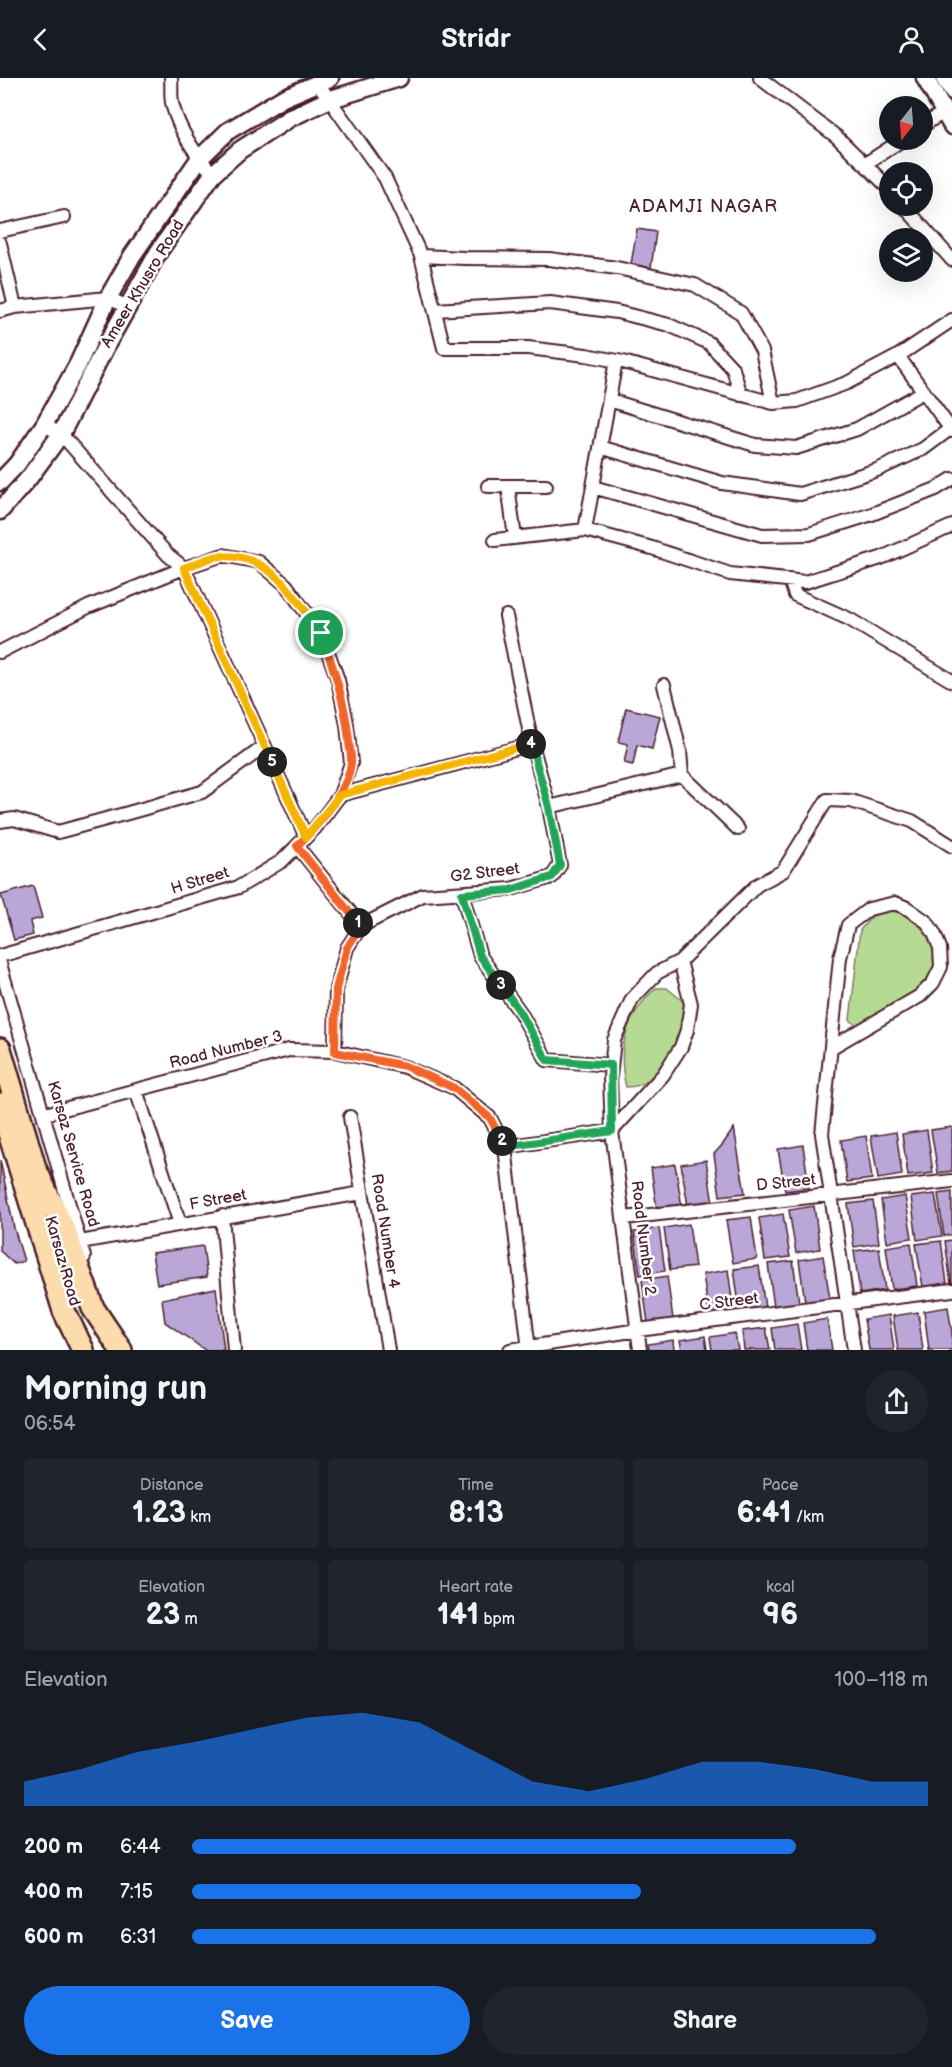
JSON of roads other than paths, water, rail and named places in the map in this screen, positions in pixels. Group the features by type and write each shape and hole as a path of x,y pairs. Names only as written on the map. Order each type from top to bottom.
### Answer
{"highway":[{"path":"0,1049 35,1168 66,1234 93,1308 121,1350"},
{"path":"0,1104 38,1231 52,1314 68,1350"},
{"name":"Karsaz Road","path":"35,1168 76,1309 98,1350"},
{"name":"Karsaz Road","path":"38,1231 64,1311 83,1350"}],"main road":[{"name":"Ameer Khusro Road","path":"0,511 28,479 61,434 108,342 159,251 213,174 240,150 290,118 376,81 399,78"},
{"path":"925,78 948,119"},
{"path":"944,78 952,91"},
{"name":"Ameer Khusro Road","path":"0,482 16,465 44,425 78,364 108,298 149,230 199,159 228,131 283,98 323,80"}],"street":[{"path":"171,78 172,106 188,141 199,159 213,174"},
{"path":"760,78 837,137 879,178"},
{"path":"323,80 328,100 385,178 421,256 444,348 528,348 616,361 773,403 797,401 847,383 898,356 952,320"},
{"path":"933,123 948,119"},
{"path":"865,164 887,150"},
{"path":"913,216 952,260"},
{"path":"0,231 64,217"},
{"path":"0,243 15,307"},
{"path":"421,256 549,259 617,267 695,285 741,313 762,351 773,403"},
{"path":"0,311 15,307 108,298 128,307"},
{"path":"435,310 550,303 616,312 669,325 709,342 733,369 741,395"},
{"path":"600,447 722,483 800,494 877,470 923,449 951,430 898,356"},
{"path":"585,530 616,361"},
{"path":"609,400 755,445 796,448 856,429 923,392"},
{"path":"44,425 61,434 168,555 184,568 306,837"},
{"path":"593,487 762,535 809,534 872,514 936,489 952,479"},
{"path":"488,486 546,486"},
{"path":"508,486 515,538"},
{"path":"495,540 585,530 652,548 730,574 805,582 881,558 952,526"},
{"name":"H Street","path":"0,652 88,607 184,568 223,555 259,562 286,585 321,633 338,680 347,725 351,764 340,795 306,837 282,861 239,887 0,956"},
{"path":"790,580 795,595 849,619 952,681"},
{"name":"G2 Street","path":"361,926 423,895 511,890 552,877 560,865 506,616"},
{"path":"664,685 680,751 682,775 738,829"},
{"path":"340,795 532,744"},
{"path":"0,821 14,819 58,832 128,813 202,792 265,746"},
{"path":"549,807 682,775"},
{"name":"Road Number 2","path":"640,1350 612,1131 611,1065 614,1040 632,999 657,973 680,961 757,885 783,871 827,800 851,801 912,821 952,846"},
{"path":"297,846 361,926 347,948 336,989 335,1052"},
{"path":"462,894 480,956 520,1012 547,1060 611,1065"},
{"path":"831,1047 920,996 933,983 941,967 940,948 927,922 907,908 895,903 868,909 848,925 840,957 822,1134 854,1350"},
{"path":"505,1147 612,1131 663,1076 681,1047 687,1030 691,1004 680,961"},
{"name":"Karsaz Service Road","path":"0,964 95,1294 121,1350"},
{"name":"Road Number 3","path":"45,1114 289,1050 335,1052 405,1066 454,1088 490,1118 505,1147 529,1348"},
{"path":"136,1090 180,1224"},
{"name":"Road Number 4","path":"350,1117 388,1350"},
{"name":"D Street","path":"624,1218 952,1181"},
{"name":"F Street","path":"80,1242 362,1193"},
{"path":"222,1216 234,1350"},
{"name":"C Street","path":"510,1350 638,1330 952,1290"}],"district":[{"name":"ADAMJI NAGAR","path":"704,206"}]}
